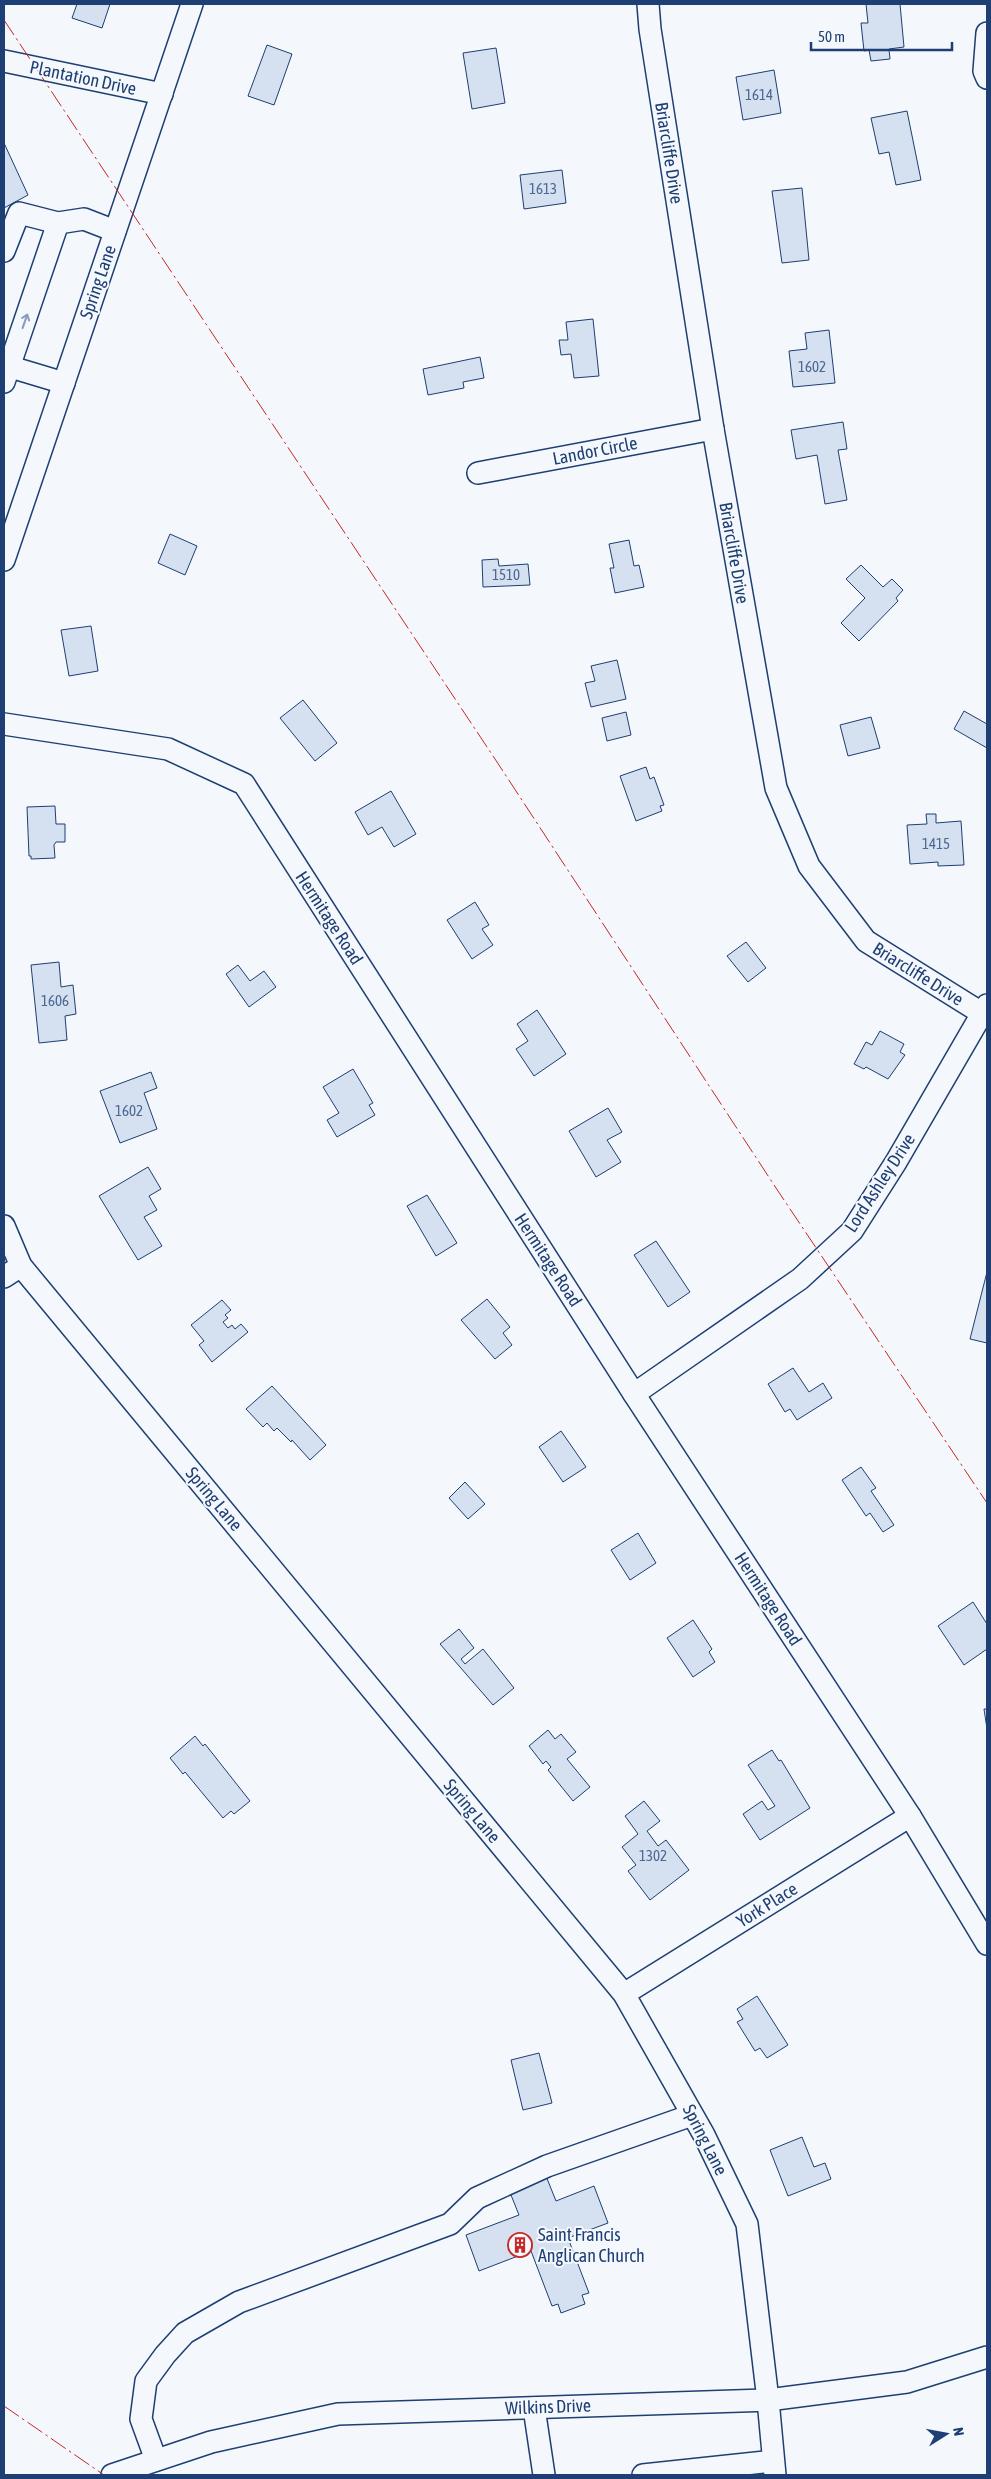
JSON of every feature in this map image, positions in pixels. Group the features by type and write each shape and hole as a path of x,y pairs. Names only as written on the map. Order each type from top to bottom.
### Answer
{"street":[{"name":"Spring Lane","path":"4,560 192,4"},
{"name":"Briarcliffe Drive","path":"648,4 650,29 712,429 776,788 809,866 866,942 985,1009"},
{"path":"987,33 984,71 987,78"},
{"name":"Plantation Drive","path":"4,61 162,94"},
{"path":"4,251 19,213 58,223 84,219 115,231"},
{"path":"58,223 5,372 64,383"},
{"name":"Landor Circle","path":"478,473 712,429"},
{"name":"Hermitage Road","path":"4,724 168,749 244,784 634,1394 910,1816 987,1944"},
{"name":"Lord Ashley Drive","path":"634,1394 800,1279 852,1231 896,1162 985,1009"},
{"name":"Spring Lane","path":"4,1226 12,1272 624,1994 692,2115 746,2224 768,2400 774,2468"},
{"name":"York Place","path":"624,1994 910,1816"},
{"path":"156,2460 140,2419 146,2382 164,2355 185,2332 239,2302 450,2224 477,2198 547,2166 692,2115"},
{"name":"Wilkins Drive","path":"112,2475 210,2442 338,2414 768,2400 907,2382 987,2357"},
{"path":"534,2408 544,2475"},
{"path":"643,2475 774,2468"}],"building":[{"path":"77,4 110,4 102,28 72,18"},
{"path":"866,4 900,4 904,47 889,49 890,59 871,61 869,50 864,51 861,23 868,23"},
{"path":"267,45 292,54 274,105 248,96"},
{"path":"496,48 505,103 472,109 463,53"},
{"path":"774,70 781,113 743,120 736,77"},
{"path":"907,111 921,180 896,185 889,152 879,154 871,118"},
{"path":"4,143 28,195 4,208"},
{"path":"562,170 566,203 524,209 520,175"},
{"path":"802,188 809,260 782,263 772,191"},
{"path":"593,319 599,376 574,378 571,354 561,355 559,340 568,340 566,322"},
{"path":"829,330 835,383 793,387 789,351 807,349 805,333"},
{"path":"480,357 484,378 463,382 464,388 428,395 423,369"},
{"path":"843,422 847,449 838,450 847,500 825,504 817,455 796,459 791,430"},
{"path":"170,534 197,546 185,575 158,563"},
{"path":"629,540 634,566 639,565 644,587 615,593 610,568 614,568 609,544"},
{"path":"498,559 499,566 528,564 530,585 483,587 482,560"},
{"path":"861,565 883,587 892,579 903,590 896,598 898,601 859,641 841,623 865,598 846,579"},
{"path":"91,626 98,671 69,676 61,630"},
{"path":"617,660 626,699 591,707 585,683 595,681 591,666"},
{"path":"303,700 337,743 315,761 280,718"},
{"path":"964,711 987,724 987,748 954,729"},
{"path":"626,712 631,735 607,741 602,718"},
{"path":"871,717 880,748 848,756 840,725"},
{"path":"646,767 650,779 654,777 664,805 660,806 662,811 636,821 620,776"},
{"path":"391,791 416,834 394,847 382,827 368,835 355,812"},
{"path":"55,806 56,824 65,824 65,842 56,842 54,845 55,858 31,859 31,856 29,856 27,807"},
{"path":"926,814 936,814 936,823 961,821 964,865 938,866 938,862 910,864 907,825 927,824"},
{"path":"475,902 489,925 482,929 493,945 472,959 447,920"},
{"path":"746,942 766,968 748,982 727,956"},
{"path":"59,962 61,987 73,985 76,1014 65,1016 67,1040 39,1043 31,965"},
{"path":"238,965 250,981 264,971 276,987 249,1007 226,974"},
{"path":"537,1010 566,1054 534,1076 516,1049 528,1041 517,1024"},
{"path":"880,1031 904,1044 900,1052 905,1055 888,1079 866,1067 864,1069 854,1064 866,1042 872,1045"},
{"path":"353,1069 373,1103 369,1105 375,1115 337,1137 327,1120 339,1113 323,1087"},
{"path":"151,1072 157,1088 144,1093 157,1129 120,1143 100,1091"},
{"path":"608,1108 622,1132 607,1140 621,1162 596,1177 569,1131"},
{"path":"148,1167 161,1189 149,1196 157,1210 144,1217 162,1246 138,1260 99,1196"},
{"path":"427,1195 457,1243 436,1256 407,1206"},
{"path":"656,1241 690,1292 668,1307 634,1255"},
{"path":"987,1272 987,1343 970,1339"},
{"path":"487,1299 510,1327 503,1333 512,1345 495,1359 461,1320"},
{"path":"222,1300 231,1310 225,1315 228,1318 223,1322 228,1328 232,1325 235,1329 241,1324 248,1332 212,1362 199,1345 204,1341 191,1325"},
{"path":"793,1368 809,1392 823,1383 832,1398 797,1420 790,1409 785,1412 768,1384"},
{"path":"272,1386 326,1445 310,1460 292,1440 291,1442 277,1428 274,1431 267,1423 263,1427 246,1409"},
{"path":"561,1431 586,1467 563,1482 539,1447"},
{"path":"861,1467 876,1488 871,1491 894,1525 883,1532 870,1513 866,1516 842,1480"},
{"path":"465,1482 485,1504 468,1519 449,1498"},
{"path":"638,1533 656,1563 630,1580 611,1550"},
{"path":"973,1602 987,1624 987,1649 964,1665 938,1626"},
{"path":"693,1620 712,1649 709,1652 715,1662 693,1677 667,1638"},
{"path":"459,1629 474,1648 461,1659 465,1664 483,1649 514,1688 493,1705 440,1644"},
{"path":"984,1709 987,1709 987,1729"},
{"path":"548,1730 555,1739 561,1734 576,1752 567,1759 590,1787 573,1801 548,1770 551,1767 546,1761 543,1764 529,1746"},
{"path":"195,1736 203,1746 205,1744 250,1801 234,1814 231,1811 223,1818 185,1772 183,1774 170,1758"},
{"path":"772,1750 779,1761 781,1760 810,1808 760,1840 743,1814 762,1801 768,1810 775,1806 748,1765"},
{"path":"644,1801 660,1821 647,1831 658,1846 666,1840 689,1870 650,1900 628,1871 636,1865 622,1847 638,1834 625,1816"},
{"path":"757,1996 788,2045 767,2058 760,2048 755,2051 737,2022 743,2019 737,2009"},
{"path":"539,2053 552,2103 523,2110 511,2060"},
{"path":"802,2137 814,2167 825,2163 831,2179 788,2196 770,2150"},
{"name":"Saint Francis Anglican Church","path":"546,2176 556,2201 594,2186 608,2223 568,2238 589,2293 582,2295 585,2304 561,2313 558,2304 552,2306 531,2251 479,2271 466,2235 519,2215 509,2190"}],"power":[{"path":"4,20 497,762 776,1188 987,1503"},
{"path":"4,2406 104,2475"}],"place":[{"name":"Saint Francis Anglican Church","path":"520,2245"}]}
